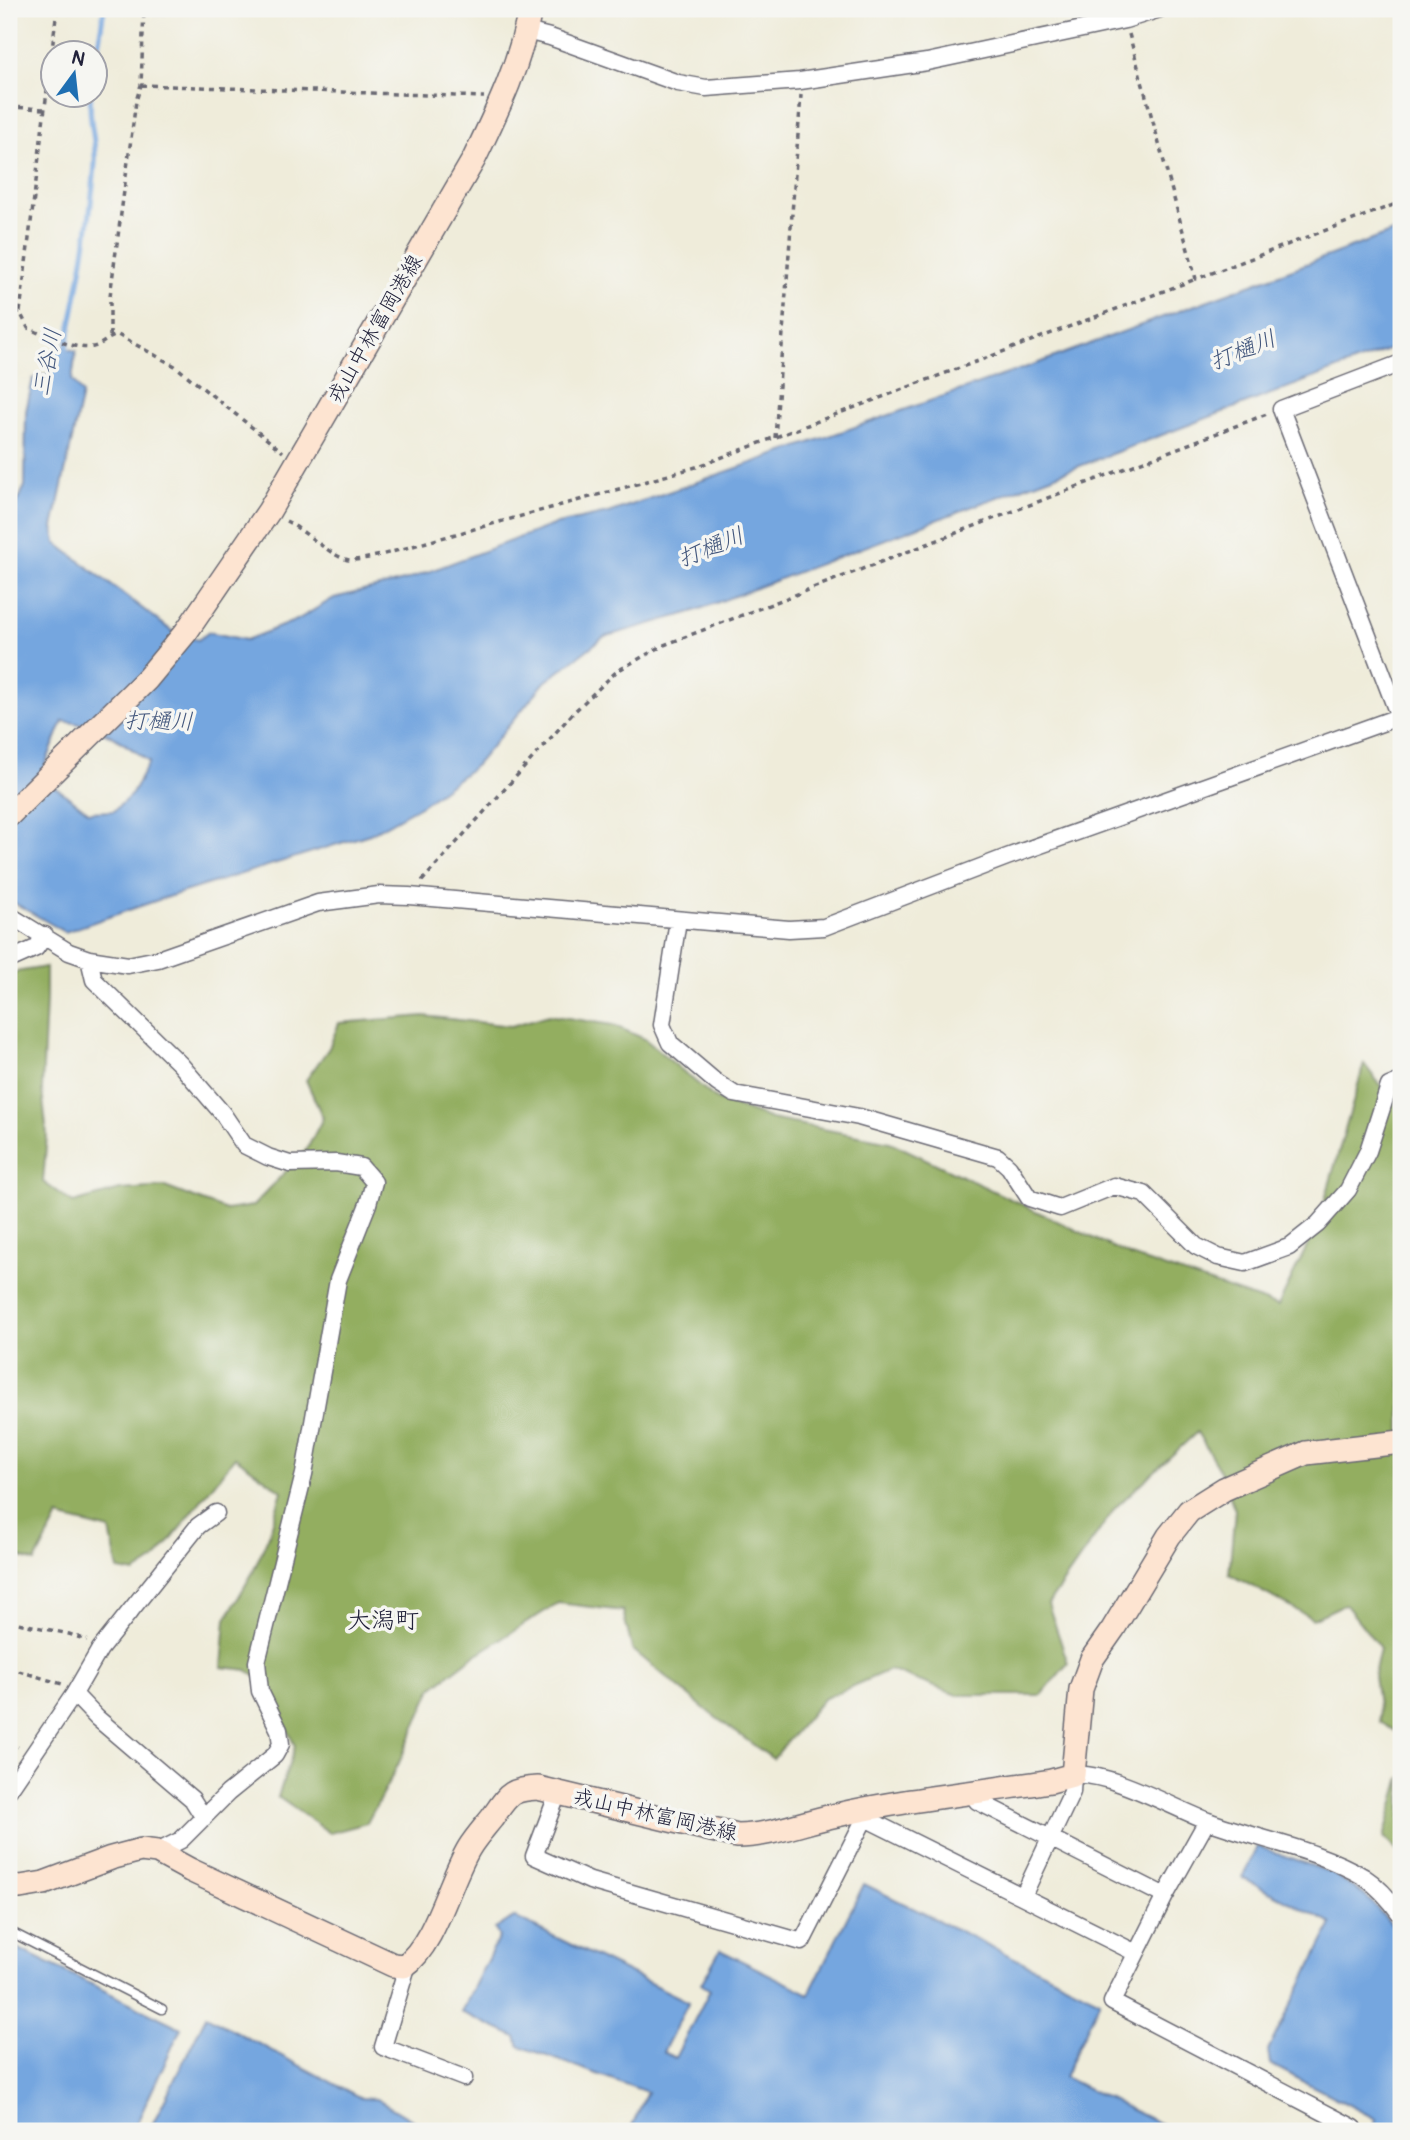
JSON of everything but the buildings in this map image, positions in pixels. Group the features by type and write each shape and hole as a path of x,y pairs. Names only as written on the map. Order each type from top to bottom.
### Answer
{"main road":[{"name":"戎山中林富岡港線","path":"9,815 147,678 186,632 269,511 474,159 503,98 528,20"},
{"path":"1073,1775 1081,1689 1092,1659 1169,1536 1189,1511 1224,1489 1306,1453 1401,1442"},
{"name":"戎山中林富岡港線","path":"404,1966 414,1960 426,1941 469,1848 509,1794 521,1789 538,1788 737,1836 757,1836 835,1815 864,1814 1073,1775"},
{"path":"9,1885 20,1887 44,1883 111,1858 141,1850 157,1852 202,1876 393,1965 404,1966"}],"street":[{"path":"528,20 550,37 678,83 706,88 800,81 928,62 1125,20 1160,9"},
{"path":"9,915 69,952 89,959 128,965 158,959 318,903 379,895 789,929 824,927 1007,857 1400,718 1281,409 1401,363"},
{"path":"678,920 662,1026 670,1043 734,1094 859,1117 998,1157 1009,1167 1029,1198 1060,1208 1114,1186 1143,1194 1196,1246 1218,1257 1245,1263 1289,1247 1318,1224 1348,1190 1368,1151 1389,1086 1401,1081"},
{"path":"9,960 36,948 45,935"},
{"path":"89,959 94,981 180,1064 223,1114 244,1145 290,1164 336,1163 361,1167 374,1182 338,1280 304,1474 257,1662 260,1691 279,1730 281,1744 275,1755 228,1793 181,1840 157,1852"},
{"path":"9,1790 74,1694 100,1649 198,1526 216,1513"},
{"path":"74,1694 97,1718 192,1799 204,1818"},
{"path":"1023,1896 1072,1792 1073,1775 1084,1774 1150,1796 1207,1821 1333,1862 1366,1879 1391,1901 1401,1915"},
{"path":"558,1793 534,1856 590,1881 802,1942 864,1814 1136,1953"},
{"path":"972,1793 977,1801 1165,1896"},
{"path":"1207,1821 1165,1896 1112,2002 1354,2128"},
{"path":"404,1966 406,1970 383,2047 464,2078"}],"lane":[{"path":"9,1931 162,2009"}],"path":[{"path":"57,9 20,312 28,328 50,338 85,348 95,347 110,336 118,335 175,366 297,463"},
{"path":"110,336 110,296 136,101 141,85 144,9"},
{"path":"1125,20 1196,279"},
{"path":"775,438 800,81"},
{"path":"141,85 503,98"},
{"path":"9,107 44,109"},
{"path":"269,511 302,529 339,558 353,561 611,492 696,467 775,438 1401,202"},
{"path":"9,312 20,312"},
{"path":"409,896 575,711 617,671 664,645 1281,409"},
{"path":"9,1621 69,1634 89,1641 100,1649"},
{"path":"9,1668 59,1682 74,1694"}],"green space":[{"path":"46,967 42,1090 47,1135 43,1182 73,1203 120,1190 165,1187 226,1210 253,1206 307,1149 323,1118 306,1080 329,1048 339,1023 424,1016 511,1026 549,1015 613,1025 645,1039 716,1099 771,1119 890,1142 1131,1256 1278,1306 1318,1224 1364,1064 1401,1112 1401,1742 1400,1734 1380,1722 1374,1675 1380,1648 1345,1604 1313,1619 1229,1574 1235,1510 1219,1469 1197,1432 1116,1507 1048,1604 1068,1663 1041,1695 957,1695 889,1670 823,1699 773,1759 711,1714 632,1649 623,1611 558,1603 471,1658 432,1688 398,1765 367,1823 330,1833 278,1797 295,1746 267,1686 247,1670 222,1667 226,1619 253,1572 269,1535 282,1491 235,1457 155,1560 135,1573 118,1570 110,1530 58,1517 35,1562 9,1553 9,973"},
{"path":"1401,1777 1401,1855 1384,1837"}],"water":[{"name":"打樋川","path":"1401,229 1401,345 692,612 604,637 545,682 476,765 422,805 370,834 65,932 9,900 9,519 25,486 26,411 33,379 50,373 57,346 76,351 72,380 82,394 53,527 56,543 172,631 198,640 209,632 246,640 297,620 334,598 404,581 553,525 608,513 1033,365","holes":["63,721 88,726 109,735 149,762 132,794 114,811 89,812 54,786 45,765"]},
{"path":"1257,1846 1332,1873 1365,1895 1401,1935 1401,2131 1371,2131 1376,2119 1270,2064 1268,2051 1332,1924 1242,1878"},
{"path":"864,1884 1100,2000 1064,2077 1175,2131 630,2131 647,2092 519,2046 516,2037 461,2012 499,1937 495,1929 514,1917 689,2002 663,2052 675,2058 710,1990 701,1984 720,1950 809,1994"},
{"path":"9,1944 181,2028 135,2127 144,2131 9,2131"},
{"path":"206,2016 361,2098 376,2099 431,2131 149,2131"}],"waterway":[{"name":"三谷川","path":"99,38 104,9"},
{"name":"三谷川","path":"65,354 93,188 95,155 90,108"}],"district":[{"name":"大潟町","path":"383,1620"}]}
